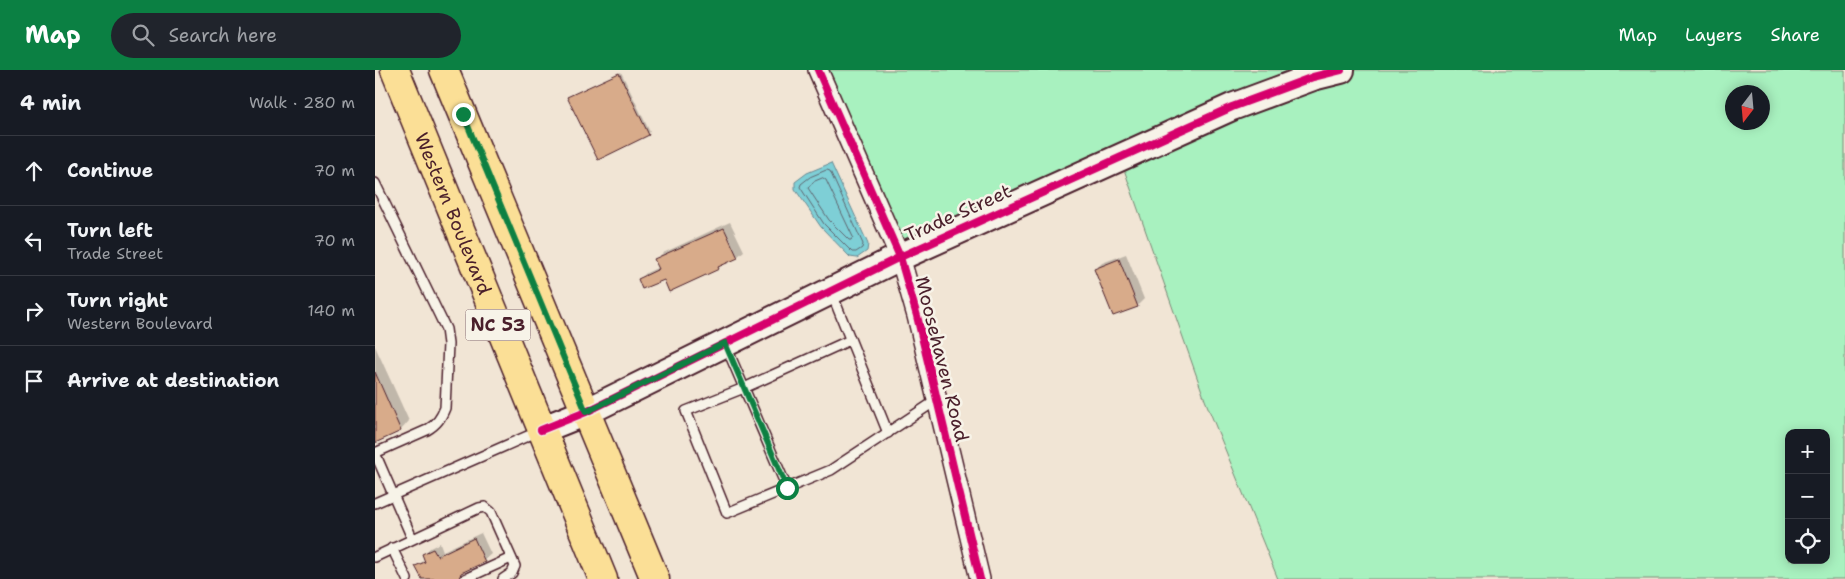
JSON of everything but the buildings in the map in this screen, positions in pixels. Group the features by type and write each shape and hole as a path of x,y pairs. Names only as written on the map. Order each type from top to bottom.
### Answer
{"main road":[{"name":"Western Boulevard","path":"395,70 603,579"},
{"name":"NC 53","path":"444,70 655,579"}],"street":[{"name":"Moosehaven Road","path":"818,70 900,257 917,316 977,578"},
{"name":"Trade Street","path":"541,430 586,412 900,257 1232,107 1313,77 1341,70"}],"lane":[{"path":"375,183 446,330 449,344 445,408 441,418 435,426 375,453 412,538"},
{"path":"830,291 887,433"},
{"path":"850,340 744,388 686,411 727,513 831,470 937,400"},
{"path":"725,343 787,488"},
{"path":"375,503 541,430"},
{"path":"375,557 479,508 485,508 491,512 515,566 512,573 503,579"},
{"path":"392,548 407,579"},
{"path":"465,579 511,558"}],"green space":[{"path":"818,70 1845,70 1845,579 1278,579 1205,400 1120,158 900,257"}],"water":[{"path":"831,163 868,244 867,251 857,258 850,257 821,227 795,189 795,182 807,173"}],"cycle path":[{"path":"818,70 900,257 917,316 980,579"},
{"path":"541,430 586,412 900,257 1232,107 1313,77 1341,70"}],"route":[{"path":"463,114 586,412 725,343 787,488"}]}
